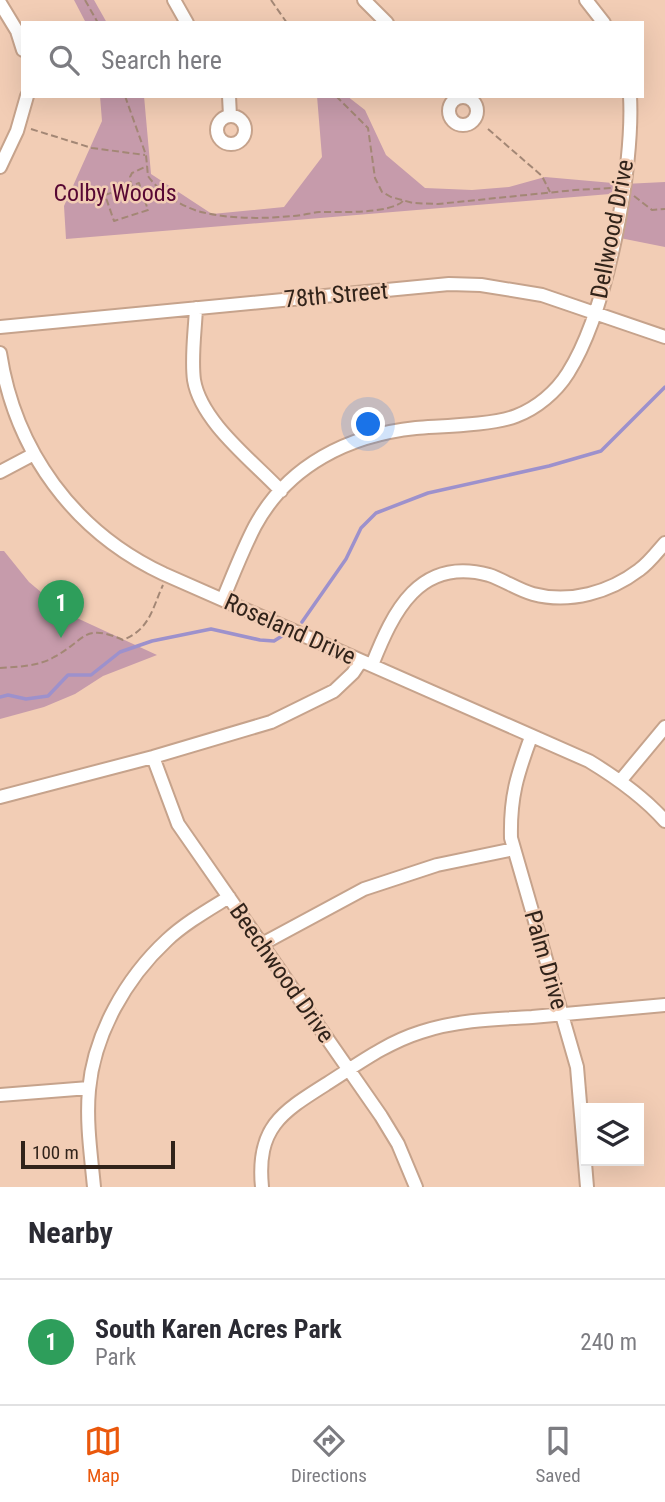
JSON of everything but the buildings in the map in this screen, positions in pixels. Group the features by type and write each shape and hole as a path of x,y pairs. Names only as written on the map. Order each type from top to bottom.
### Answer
{"street":[{"path":"174,0 186,21"},
{"path":"364,0 385,21"},
{"path":"586,0 602,21"},
{"path":"0,3 21,45"},
{"path":"0,167 17,131 26,98"},
{"path":"229,98 230,116"},
{"name":"Dellwood Drive","path":"223,599 255,526 281,491 302,471 329,453 358,439 398,430 514,417 538,405 555,391 568,373 595,312 609,264 630,137 630,98"},
{"name":"78th Street","path":"0,327 449,284 512,288 542,295 665,337"},
{"path":"196,308 193,361 200,399 221,429 281,491"},
{"name":"Roseland Drive","path":"0,353 12,407 34,454 64,498 105,540 149,567 589,761 621,780 652,806 665,821"},
{"path":"0,472 34,454"},
{"path":"0,797 153,757 257,727 285,716 334,691 366,663 400,606 424,583 441,575 466,572 487,575 534,594 574,597 598,592 621,582 642,568 665,543"},
{"path":"621,780 665,727"},
{"name":"Palm Drive","path":"531,737 515,779 510,808 510,838 563,1014 580,1090 587,1187"},
{"name":"Beechwood Drive","path":"153,757 178,824 398,1144 416,1187"},
{"path":"262,944 364,889 437,865 514,849"},
{"path":"94,1187 89,1088 103,1033 126,988 150,957 169,938 229,897"},
{"path":"262,1187 262,1156 268,1135 276,1122 290,1107 376,1051 398,1040 444,1025 665,1005"},
{"path":"0,1096 89,1088"}],"path":[{"path":"85,0 97,21"},
{"path":"271,0 286,21"},
{"path":"126,98 146,155 150,180 189,208 219,215 259,218 385,208 399,205 404,200"},
{"path":"338,98 368,128 377,186 383,192 404,200 438,204 613,188 633,195 652,210 665,209"},
{"path":"31,129 92,148 146,155"},
{"path":"488,129 542,176 550,192"},
{"path":"131,186 132,173 148,166"},
{"path":"139,183 148,210 114,222 105,195 131,186 139,183"},
{"path":"0,668 53,659 94,632 105,632 123,640 130,637 144,628 164,584"}],"green space":[{"path":"74,0 94,0 106,21 85,21"},
{"name":"Colby Woods","path":"100,98 144,98 151,174 212,214 284,207 322,157 317,98 350,98 365,110 386,155 425,188 472,190 509,187 545,177 624,184 665,182 665,247 615,237 622,193 66,239 64,206 102,121"},
{"path":"0,551 4,551 29,582 66,613 157,655 103,676 75,694 44,707 0,719"}],"waterway":[{"path":"302,622 346,559 361,528 376,513 428,493 549,466 601,451 665,387"},
{"path":"0,697 8,695 26,699 48,696 68,675 91,675 120,652 152,641 211,629 260,640 274,641 282,636"}],"place":[{"name":"South Karen Acres Park","path":"61,638"}]}
